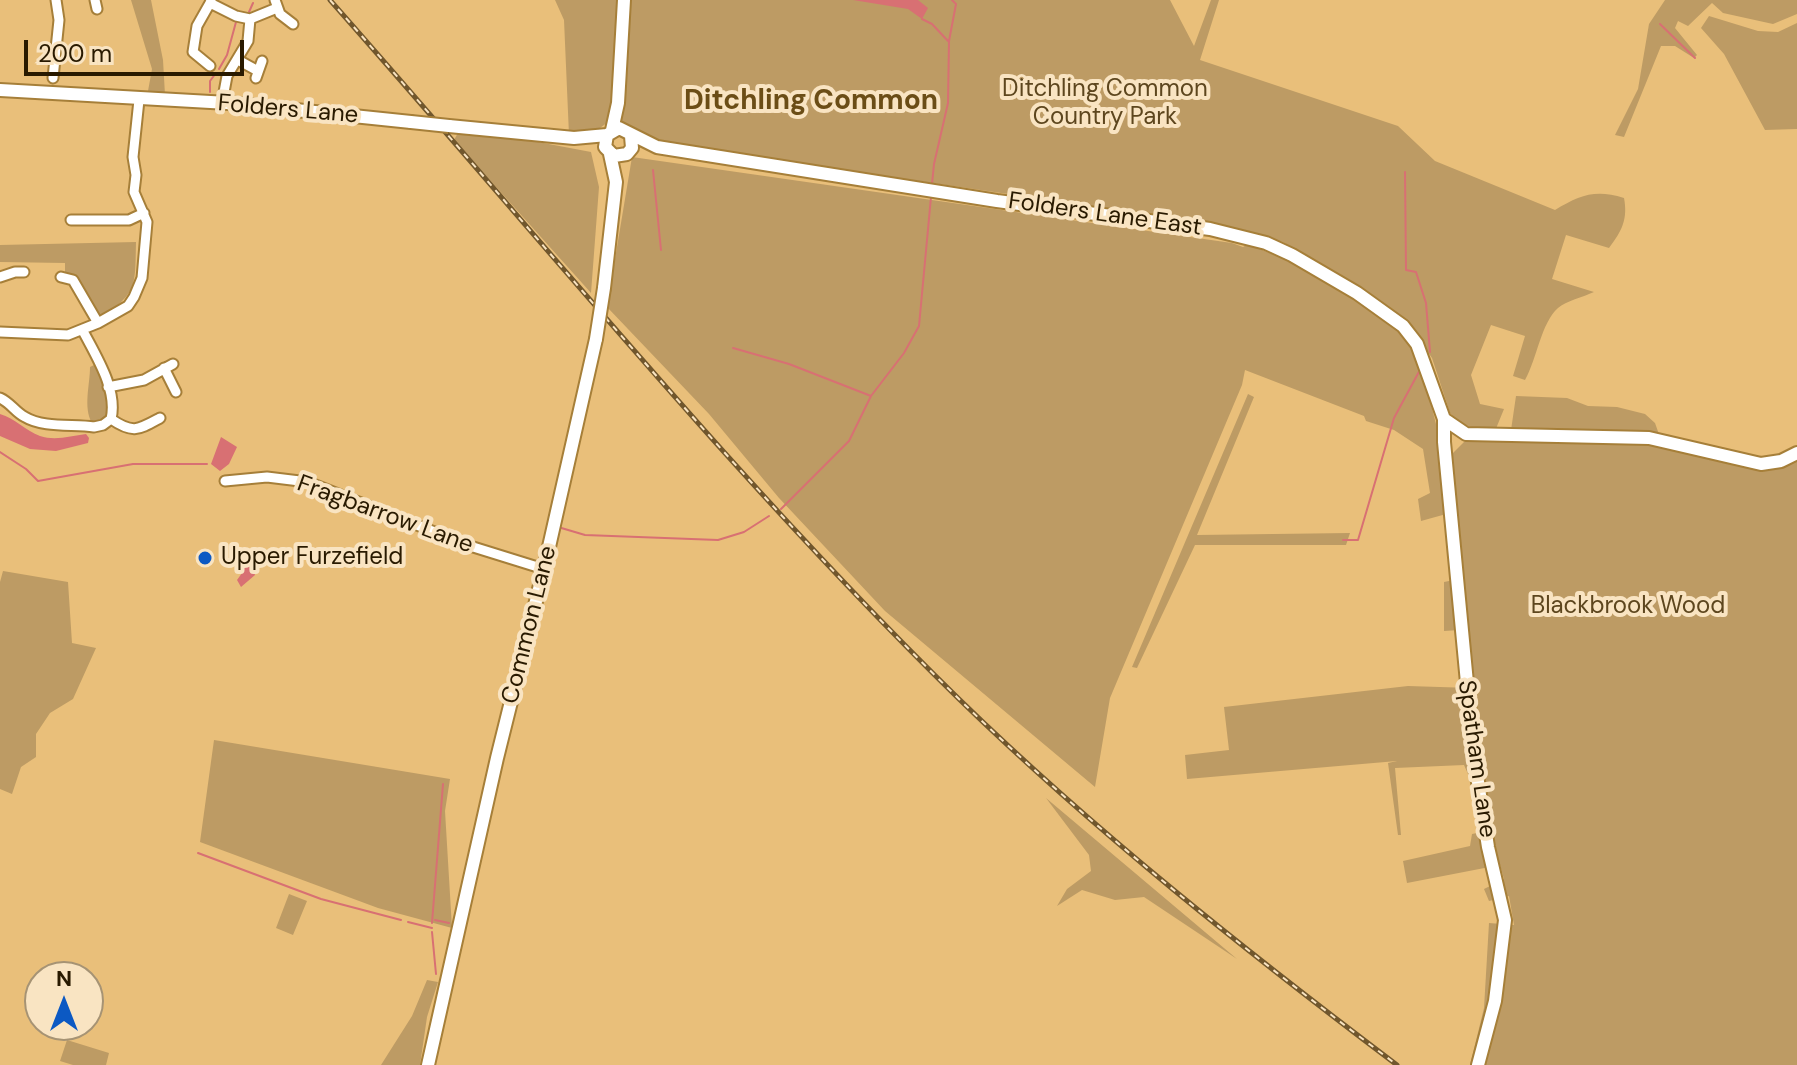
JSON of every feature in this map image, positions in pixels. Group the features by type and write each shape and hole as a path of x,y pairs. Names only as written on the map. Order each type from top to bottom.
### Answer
{"street":[{"path":"53,78 59,20 56,0"},
{"path":"618,103 633,144 628,153 618,157 609,152 604,143 618,103 624,0"},
{"path":"210,66 193,52 197,26 210,1 236,16 250,19 276,4 282,16 293,24"},
{"path":"222,103 226,79 248,41 250,19"},
{"path":"238,60 257,74 262,61"},
{"name":"Folders Lane","path":"0,90 222,103 574,138 609,132"},
{"path":"0,332 68,335 83,331 128,306 140,285 147,222 134,192 136,175 133,157 139,100"},
{"path":"609,132 619,128 630,134"},
{"name":"Folders Lane East","path":"630,134 657,147 997,201 1210,229 1266,243 1357,293 1403,326 1417,344 1444,419"},
{"name":"Folders Lane","path":"574,138 609,152"},
{"name":"Folders Lane East","path":"628,153 657,147"},
{"name":"Common Lane","path":"609,152 616,182"},
{"name":"Common Lane","path":"428,1065 596,339 616,182 628,153"},
{"path":"71,220 129,220 144,213"},
{"path":"0,277 24,272"},
{"path":"61,277 73,280 98,323"},
{"path":"0,398 34,422 94,427 111,419 114,407 102,368 83,331"},
{"path":"108,387 144,380 169,366 176,392"},
{"path":"111,419 126,429 138,429 160,418"},
{"path":"1444,419 1466,434 1649,438 1761,464 1772,464 1797,453"},
{"name":"Spatham Lane","path":"1444,419 1476,772 1488,847 1505,920 1495,1001 1478,1065"},
{"path":"1445,449 1466,434"},
{"name":"Fragbarrow Lane","path":"225,481 267,477 308,482 470,546 544,569"}],"green space":[{"path":"131,0 151,0 163,60 165,95 148,91 152,69"},
{"name":"Ditchling Common Country Park","path":"555,0 1170,0 1194,46 1211,0 1219,0 1200,60 1398,126 1435,161 1555,210 1588,195 1624,198 1624,219 1609,248 1566,235 1552,279 1594,292 1565,303 1552,315 1525,380 1513,376 1525,336 1491,325 1471,375 1480,404 1504,409 1495,431 1476,429 1458,422 1450,413 1432,358 1412,329 1366,292 1283,242 1214,224 658,143 627,124 608,122 596,131 569,135 564,20"},
{"path":"1665,0 1797,0 1797,14 1773,24 1723,13 1712,3 1688,26 1678,21 1675,28 1697,55 1694,58 1675,46 1661,46 1624,137 1615,135 1638,89 1649,24"},
{"path":"1709,16 1758,31 1778,32 1797,23 1797,129 1765,130 1724,54 1701,28"},
{"path":"459,131 591,152 599,187 591,293 454,140"},
{"name":"Blackbrook Wood","path":"632,157 1243,247 1248,244 1298,265 1351,295 1408,336 1423,373 1436,424 1441,465 1469,437 1510,437 1516,396 1567,398 1588,406 1617,407 1645,414 1655,423 1661,440 1762,462 1797,454 1797,1065 1470,1065 1484,1008 1489,923 1514,925 1509,896 1489,901 1484,889 1504,879 1500,865 1407,883 1403,861 1470,846 1472,834 1493,830 1464,765 1395,768 1401,835 1398,835 1388,763 1397,761 1187,779 1185,755 1229,750 1224,707 1408,686 1471,688 1460,630 1444,631 1444,582 1459,579 1457,511 1421,521 1418,499 1430,493 1423,449 1394,430 1366,421 1364,416 1245,370 1242,385 1110,698 1095,787 885,611 779,498 709,414 607,307"},
{"path":"136,242 132,287 121,302 99,319 84,287 65,275 65,263 0,262 0,245"},
{"path":"96,364 108,403 105,417 92,423 88,396 90,367"},
{"path":"1248,394 1254,397 1197,535 1350,533 1346,545 1195,545 1137,668 1132,667"},
{"path":"3,571 68,582 72,643 96,648 73,699 50,713 36,734 36,757 21,767 12,794 0,789 0,582"},
{"path":"214,740 450,779 445,811 452,928 378,908 200,842"},
{"path":"1046,798 1237,959 1144,897 1115,900 1082,890 1057,906 1067,889 1091,871 1089,855"},
{"path":"289,894 307,901 293,935 276,928"},
{"path":"427,980 438,982 427,1017 420,1065 381,1065 412,1016"},
{"path":"67,1041 109,1053 106,1065 73,1065 60,1061"}],"shaded area":[{"path":"853,0 918,0 928,8 922,19 908,9"},
{"path":"0,414 40,436 57,438 86,434 88,443 56,451 30,449 0,436"},
{"path":"221,437 237,447 229,464 220,471 211,464"},
{"path":"235,564 252,566 255,575 241,587 237,580 242,573 235,569"}],"waterway":[{"path":"932,184 948,103 949,41 956,4 952,0"},
{"path":"249,12 253,3"},
{"path":"922,19 932,24 948,41"},
{"path":"219,69 227,55 236,22"},
{"path":"1660,24 1695,58"},
{"path":"210,92 210,81 216,73"},
{"path":"653,170 661,250"},
{"path":"1405,172 1406,270 1416,272 1426,303 1430,352"},
{"path":"781,509 849,441 871,396 904,353 919,326 931,197"},
{"path":"733,348 789,364 871,396"},
{"path":"1343,540 1358,540 1394,418 1421,368"},
{"path":"0,452 38,481 133,464 207,464"},
{"path":"558,527 585,535 718,540 744,532 769,516"},
{"path":"432,923 443,784"},
{"path":"198,853 321,899 401,920"},
{"path":"435,920 449,923"},
{"path":"408,922 432,928"},
{"path":"432,932 436,974"}],"railway":[{"path":"330,0 717,444 796,531 960,700 1064,797 1173,889 1397,1065"}],"place":[{"name":"Upper Furzefield","path":"205,558"}],"district":[{"name":"Ditchling Common","path":"811,102"}]}
